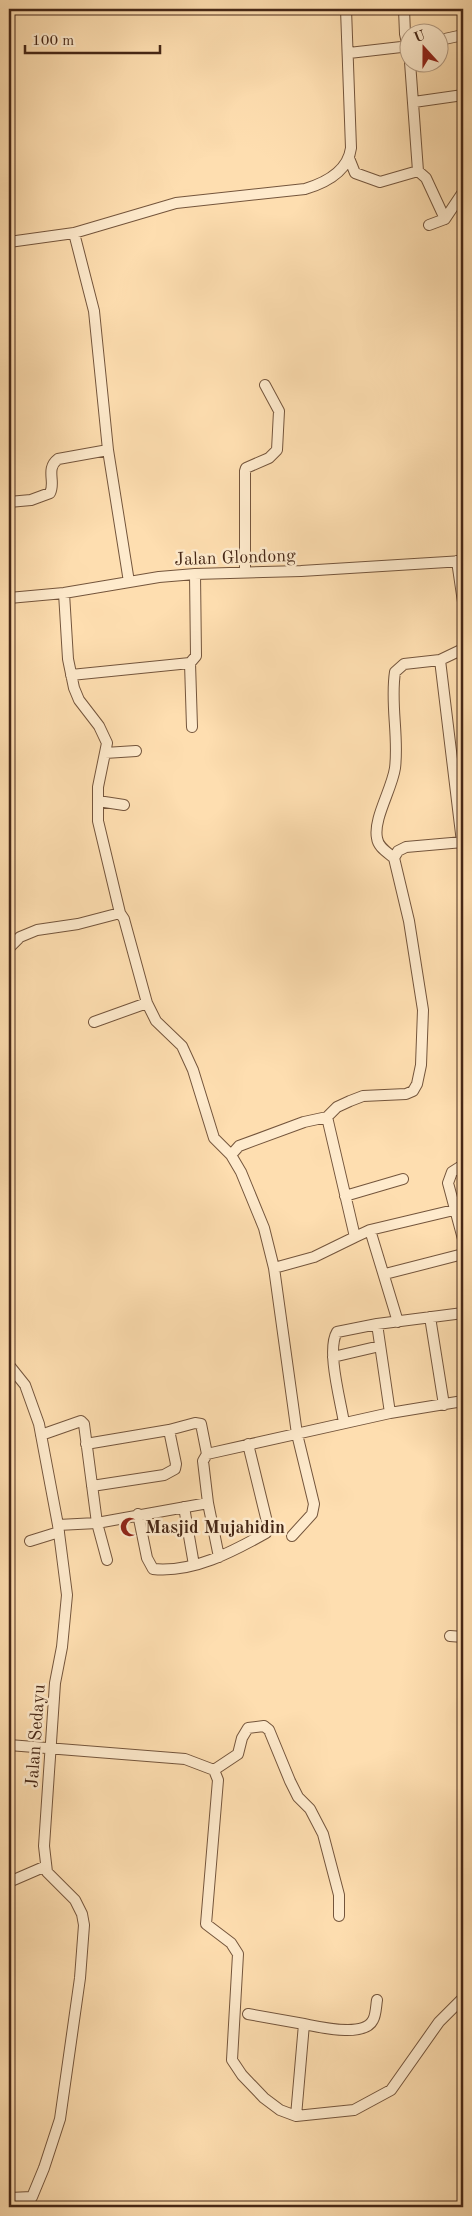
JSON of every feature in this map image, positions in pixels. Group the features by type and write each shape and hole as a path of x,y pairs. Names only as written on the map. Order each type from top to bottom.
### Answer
{"street":[{"path":"346,9 349,53 349,158 355,173 379,182 418,170"},
{"path":"404,9 405,22"},
{"path":"450,38 463,35"},
{"path":"349,53 400,47"},
{"path":"411,72 418,170 426,178 445,219"},
{"path":"414,102 463,95"},
{"path":"9,242 74,233 176,203 305,189 329,179 349,158"},
{"path":"429,225 445,219 463,192"},
{"path":"74,233 94,311 108,450 129,582"},
{"path":"245,572 245,471 246,468 274,454 278,444 279,411 265,385"},
{"path":"9,502 31,500 50,493 52,488 51,468 58,459 108,450"},
{"path":"460,561 463,602"},
{"name":"Jalan Glondong","path":"9,598 64,593 129,582 195,574 301,571 460,561"},
{"path":"192,727 190,663 196,656 195,574"},
{"path":"64,593 71,675 74,688 80,700 104,734 107,743 98,787 98,821 120,913 124,919 147,1003 156,1021 182,1046 193,1070 214,1138 231,1155 257,1210 274,1268 297,1434 314,1509 312,1514 292,1536"},
{"path":"231,1155 239,1146 304,1122 326,1117 337,1107 350,1100 363,1096 406,1094 413,1091 417,1084 421,1065 423,1010 409,921 394,858 380,846 376,837 381,808 390,788 395,767 393,706 395,672 404,664 440,660 463,650"},
{"path":"394,858 398,851 406,847 463,842 440,660"},
{"path":"71,675 190,663"},
{"path":"105,753 136,751"},
{"path":"98,801 124,805"},
{"path":"9,948 20,937 37,930 78,924 120,913"},
{"path":"94,1022 147,1003"},
{"path":"326,1117 355,1237"},
{"path":"463,1165 449,1177 449,1191 463,1239"},
{"path":"345,1196 403,1179"},
{"path":"274,1268 314,1258 370,1230 454,1210"},
{"path":"370,1230 385,1274 398,1322"},
{"path":"385,1274 463,1254"},
{"path":"344,1423 333,1357 333,1339 337,1332 430,1316 463,1313"},
{"path":"430,1316 444,1405"},
{"path":"377,1324 390,1412"},
{"path":"333,1357 380,1346"},
{"name":"Jalan Sedayu","path":"9,1365 25,1385 41,1435 58,1528 67,1595 62,1647 55,1683 50,1747 44,1846 46,1866"},
{"path":"207,1454 390,1412 463,1402"},
{"path":"41,1435 81,1421 84,1424 97,1523 107,1560"},
{"path":"86,1444 169,1430 195,1423 202,1424 207,1454 203,1461 208,1503 219,1557"},
{"path":"92,1486 171,1472 175,1469 176,1464 169,1430"},
{"path":"138,1514 147,1558 153,1569 161,1570 194,1565 219,1557 235,1550 268,1530 248,1444"},
{"path":"30,1541 58,1528 208,1503"},
{"path":"184,1507 194,1565"},
{"path":"450,1636 463,1637"},
{"path":"214,1770 238,1754 242,1738 248,1728 264,1726 269,1730 290,1781 313,1815 323,1834 339,1895 339,1916"},
{"path":"9,1745 185,1759 214,1770 218,1780 206,1924 231,1942 238,1954 232,2060 242,2075 264,2098 280,2110 296,2116 354,2110 391,2090 439,2022 463,1998"},
{"path":"9,1882 46,1866 50,1877 75,1900 82,1914 84,1925 80,1978 60,2119 44,2168 30,2202 9,2198"},
{"path":"248,2014 338,2031 366,2027 373,2021 377,2000"},
{"path":"296,2116 304,2024"}],"place":[{"name":"Masjid Mujahidin","path":"130,1527"}]}
